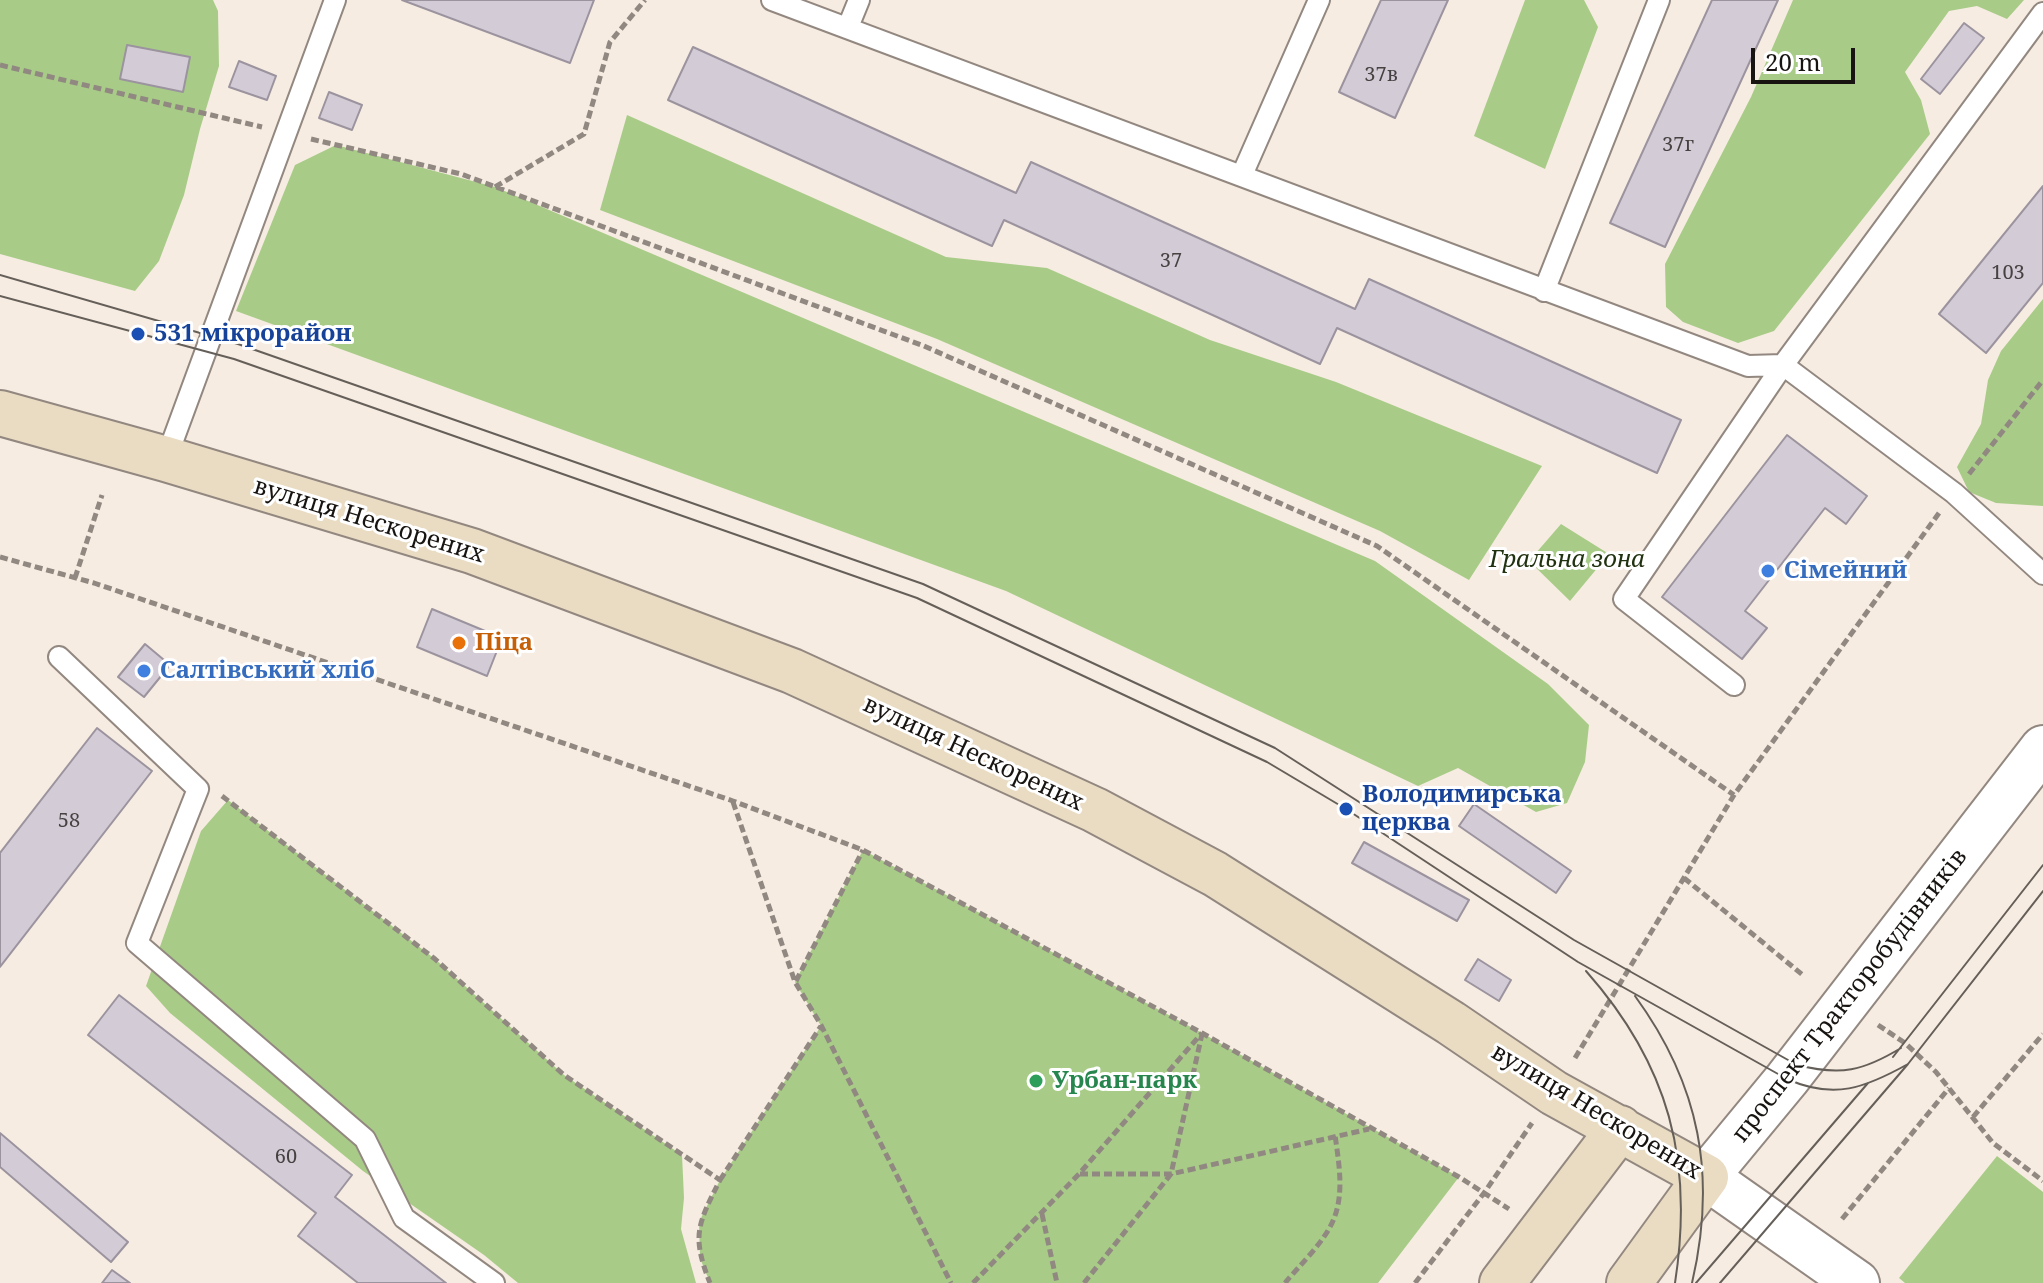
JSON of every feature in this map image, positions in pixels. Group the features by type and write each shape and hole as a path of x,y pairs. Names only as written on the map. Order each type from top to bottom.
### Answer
{"main road":[{"name":"вулиця Нескорених","path":"0,413 166,459 472,551 778,665 1095,810 1215,874 1451,1023 1554,1093 1706,1177"},
{"path":"1502,1283 1620,1128"},
{"name":"проспект Тракторобудівників","path":"1629,1283 1706,1177"}],"street":[{"name":"проспект Тракторобудівників","path":"1706,1177 1792,1072 2043,748"},
{"name":"вулиця Нескорених","path":"1706,1177 1857,1283"}],"lane":[{"path":"166,459 335,0"},
{"path":"772,0 1748,366 1783,365 1954,493 2043,574"},
{"path":"848,27 859,0"},
{"path":"1242,175 1319,0"},
{"path":"1544,291 1659,0"},
{"path":"1734,685 1624,599 1783,365 2043,13"},
{"path":"59,657 198,789 137,943 365,1139 404,1218 494,1283"}],"path":[{"path":"495,187 584,134 610,42 645,0"},
{"path":"0,65 461,174 924,346 1377,546 1734,795"},
{"path":"1575,1058 1734,795 1954,493 2043,380"},
{"path":"75,578 102,495"},
{"path":"0,557 75,578 733,801 863,850 1202,1033 1518,1214"},
{"path":"198,789 214,789 435,959 564,1075 720,1180"},
{"path":"733,801 795,982 821,1025 951,1283"},
{"path":"795,982 863,850"},
{"path":"1684,878 1804,976"},
{"path":"1874,1022 1905,1043 1949,1088 1993,1143 2043,1181"},
{"path":"710,1283 700,1258 699,1222 720,1180 821,1025"},
{"path":"973,1283 1079,1174 1202,1033"},
{"path":"1088,1282 1171,1174 1202,1033"},
{"path":"1973,1117 2043,1034"},
{"path":"1842,1219 1949,1088"},
{"path":"1415,1283 1484,1193 1537,1116"},
{"path":"1079,1174 1171,1174 1371,1129"},
{"path":"1285,1283 1332,1225 1339,1202 1340,1170 1335,1135"},
{"path":"1042,1213 1057,1283"}],"green space":[{"path":"0,0 213,0 218,11 219,66 184,195 159,261 135,291 0,254"},
{"path":"1525,0 1584,0 1598,27 1545,169 1474,136"},
{"path":"1793,0 2024,0 2007,19 1977,6 1949,11 1905,72 1921,100 1930,134 1774,331 1738,343 1683,322 1666,307 1665,264 1751,97"},
{"path":"627,115 946,257 1047,268 1210,340 1336,382 1542,466 1469,580 1380,531 937,339 600,210"},
{"path":"336,145 495,187 1375,561 1548,684 1589,725 1585,762 1567,803 1536,812 1458,768 1418,786 1006,591 236,311 295,165"},
{"path":"2043,299 2043,506 1996,503 1969,492 1957,467 1981,424 1988,380 2001,351"},
{"name":"Гральна зона","path":"1561,524 1609,554 1570,601 1529,561"},
{"path":"228,800 435,959 564,1075 682,1155 684,1198 681,1229 696,1283 518,1283 484,1255 363,1171 170,1013 146,986 201,831"},
{"name":"Урбан-парк","path":"863,850 1202,1033 1459,1177 1378,1283 710,1283 700,1258 699,1222 720,1180 821,1026 795,982"},
{"path":"1997,1156 2043,1192 2043,1283 1905,1283 1899,1278"}],"building":[{"path":"402,0 594,0 570,63"},
{"path":"1381,0 1448,0 1395,118 1339,92"},
{"path":"1712,0 1778,0 1665,247 1610,223"},
{"path":"1964,23 1984,38 1940,94 1921,79"},
{"path":"127,45 190,57 183,92 120,79"},
{"path":"693,47 1016,193 1031,162 1355,309 1369,279 1681,420 1657,473 1337,328 1320,364 1004,220 992,246 668,100"},
{"path":"239,61 276,76 267,100 229,87"},
{"path":"329,92 362,105 352,130 319,118"},
{"path":"2043,186 2043,283 1986,353 1939,314"},
{"path":"1787,435 1867,496 1846,524 1825,508 1745,611 1767,628 1742,659 1662,597"},
{"name":"Піца","path":"432,609 502,638 487,676 417,647"},
{"name":"Салтівський хліб","path":"145,644 170,665 144,697 118,677"},
{"path":"97,728 152,771 0,967 0,853"},
{"path":"1474,804 1571,871 1556,893 1459,826"},
{"path":"1364,842 1469,900 1457,921 1352,863"},
{"path":"1478,959 1511,980 1499,1001 1465,980"},
{"path":"119,995 352,1175 335,1197 446,1283 358,1283 298,1236 316,1213 88,1035"},
{"path":"0,1133 128,1242 111,1262 0,1167"},
{"path":"112,1270 130,1283 102,1283"}],"tram line":[{"path":"0,275 238,344 923,584 1275,748 1574,940 1797,1065 1839,1071 1875,1062 1901,1048"},
{"path":"0,296 234,359 917,598 1267,762 1346,809 1578,962 1787,1079 1835,1090 1863,1085 1908,1064"},
{"path":"1893,1057 2043,865"},
{"path":"1720,1283 1908,1064 2043,891"},
{"path":"1586,971 1638,1042 1669,1116 1681,1196 1675,1283"},
{"path":"1635,996 1675,1063 1697,1133 1703,1206 1692,1283"},
{"path":"1696,1283 1868,1083"}],"place":[{"name":"531 мікрорайон","path":"138,334"},
{"name":"Сімейний","path":"1768,571"},
{"name":"Піца","path":"459,643"},
{"name":"Салтівський хліб","path":"144,671"},
{"name":"Володимирська церква","path":"1346,809"},
{"name":"Урбан-парк","path":"1036,1081"}]}
